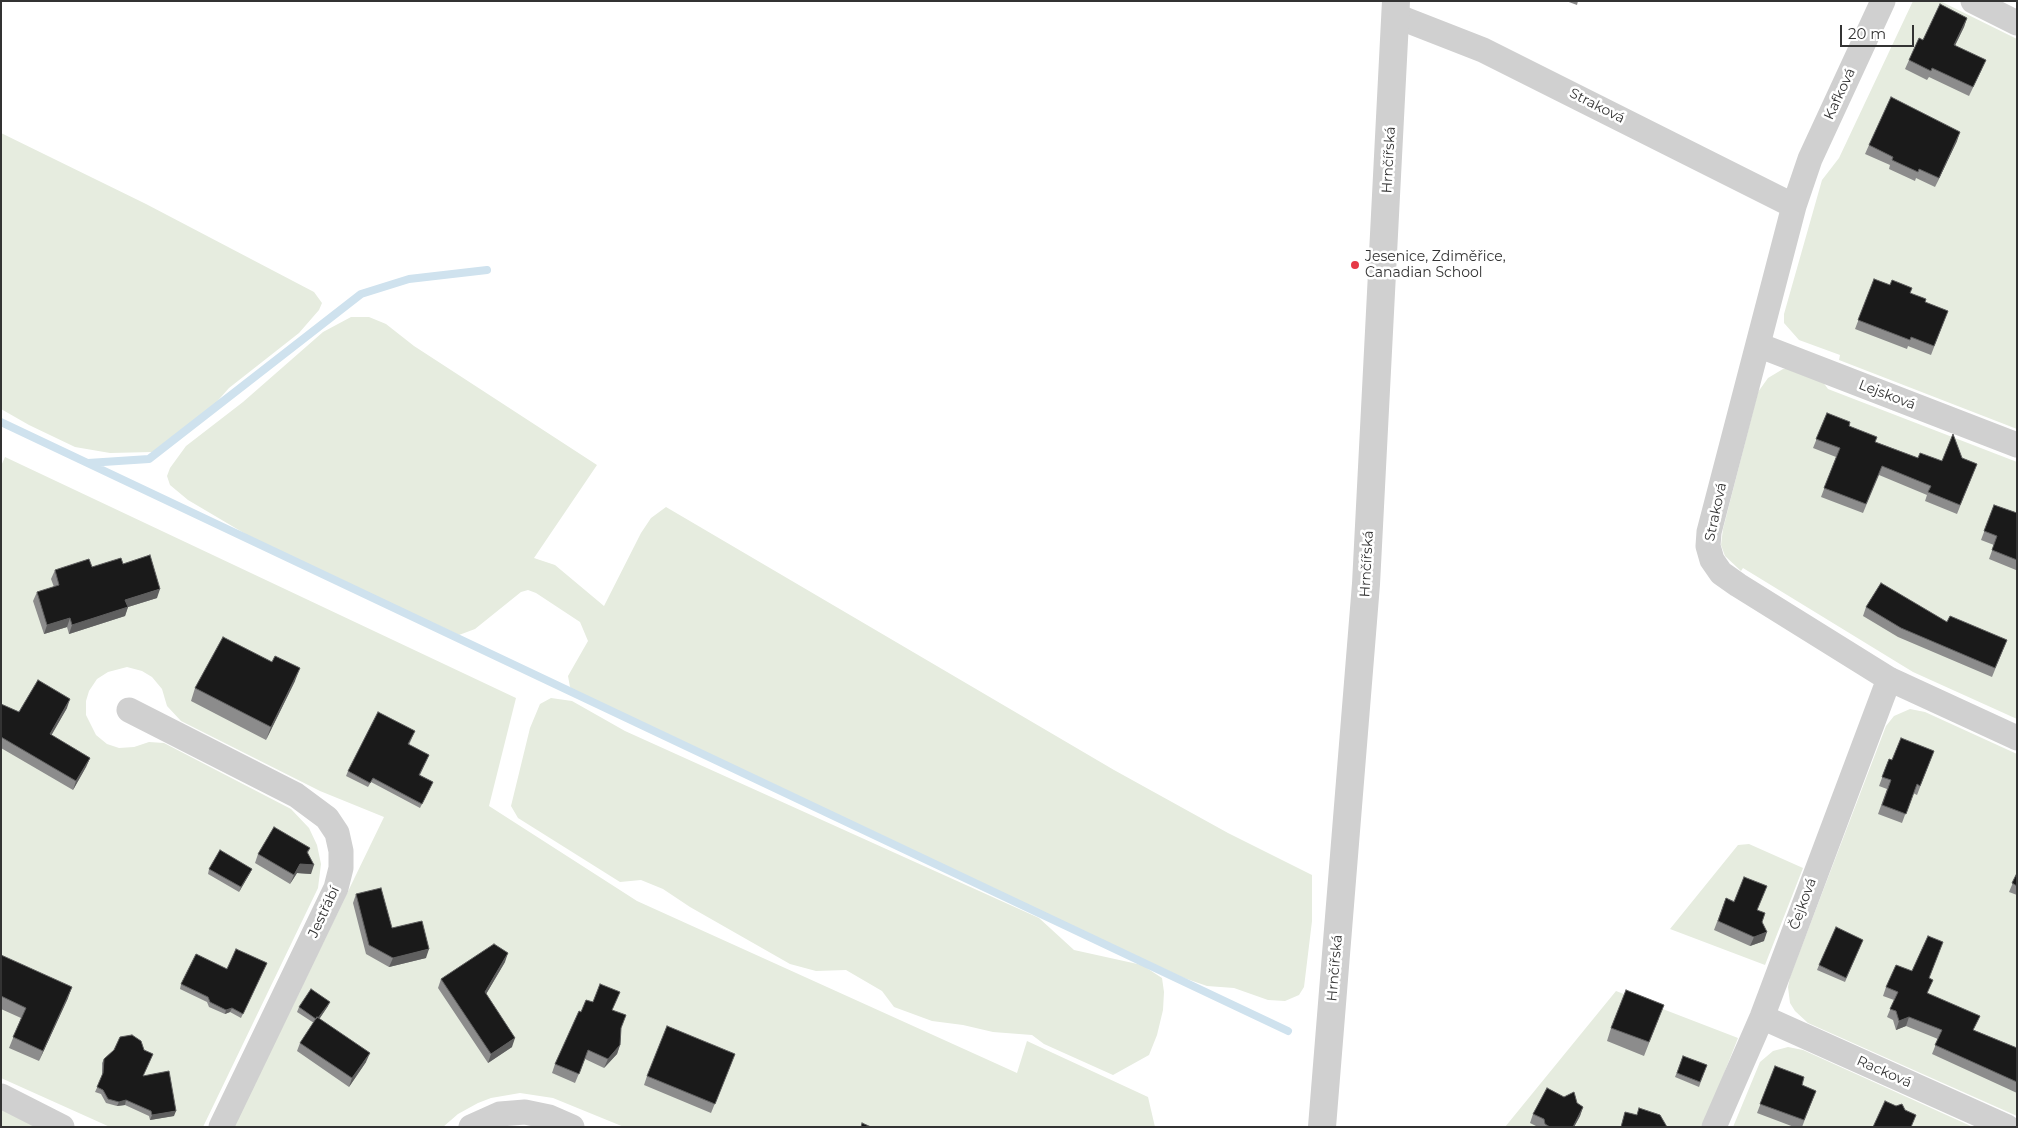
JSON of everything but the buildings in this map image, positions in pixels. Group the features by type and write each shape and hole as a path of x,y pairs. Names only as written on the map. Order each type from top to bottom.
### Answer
{"street":[{"name":"Kafková","path":"1810,159 1883,1"},
{"path":"1973,1 2017,23"},
{"name":"Straková","path":"1396,8 1794,206"},
{"name":"Hrnčířská","path":"1322,1127 1366,584 1396,8"},
{"name":"Straková","path":"1810,159 1794,206 1709,532 1708,546 1712,560 1721,573 1738,585 1888,679 2017,738"},
{"name":"Lejsková","path":"1758,345 2017,445"},
{"name":"Čejková","path":"1714,1127 1762,1018 1888,679"},
{"name":"Jestřábí","path":"129,710 296,795 328,818 337,833 341,851 341,868 336,888 221,1127"},
{"name":"Racková","path":"1762,1018 2006,1127"},
{"path":"1,1096 62,1127"},
{"path":"471,1127 500,1114 525,1112 549,1117 572,1127"}],"shaded area":[{"path":"1913,1 1940,1 2017,39 2017,429 1839,360 1840,355 1799,340 1784,323 1784,314 1822,180 1839,158"},
{"path":"1,133 146,204 314,292 322,303 319,310 299,333 229,388 213,406 169,442 152,452 110,453 75,447 29,425 1,409"},
{"path":"351,317 369,317 386,324 414,346 597,465 534,558 555,565 604,606 641,533 651,518 666,507 1114,770 1228,833 1312,875 1312,921 1304,987 1299,995 1285,1001 1268,1000 1234,988 1207,986 1184,978 918,853 844,822 590,701 570,687 568,676 588,641 580,622 536,593 528,590 521,592 475,629 459,635 254,539 188,500 170,485 167,476 170,468 186,446 243,402 323,332"},
{"path":"1783,369 1791,369 1820,378 1828,389 2017,462 2017,719 1913,672 1743,568 1741,571 1725,556 1721,545 1723,529 1758,392 1768,378"},
{"path":"5,457 516,698 489,806 637,901 1017,1073 1027,1041 1148,1097 1155,1127 624,1127 553,1098 520,1093 491,1098 478,1103 458,1114 443,1127 234,1127 384,817 320,791 181,721 167,706 162,689 152,677 142,671 127,667 108,672 97,679 89,691 86,701 86,715 96,735 107,744 119,748 134,747 149,742 164,743 291,809 309,828 317,845 321,864 318,888 203,1127 110,1127 1,1078 1,466"},
{"path":"551,698 572,701 625,731 1039,918 1074,950 1142,965 1162,978 1164,992 1163,1010 1157,1035 1149,1055 1113,1075 1044,1044 1032,1035 993,1032 963,1025 932,1021 894,1007 882,991 846,970 816,971 790,964 690,907 663,889 641,880 620,882 518,818 511,806 530,728 540,704"},
{"path":"1910,709 1925,712 2017,754 2017,1116 1808,1023 1795,1011 1790,1003 1788,987 1790,977 1886,726 1894,716"},
{"path":"1749,844 1803,868 1765,965 1670,929 1738,845"},
{"path":"1616,991 1738,1038 1703,1127 1505,1127"},
{"path":"1788,1047 1803,1050 1973,1127 1733,1127 1760,1062 1773,1051"},
{"path":"1,1105 40,1127 1,1127"}],"waterway":[{"path":"88,463 149,459 361,294 409,279 487,270"},
{"path":"1,422 1288,1031"}],"place":[{"name":"Jesenice, Zdiměřice, Canadian School","path":"1355,265"}]}
